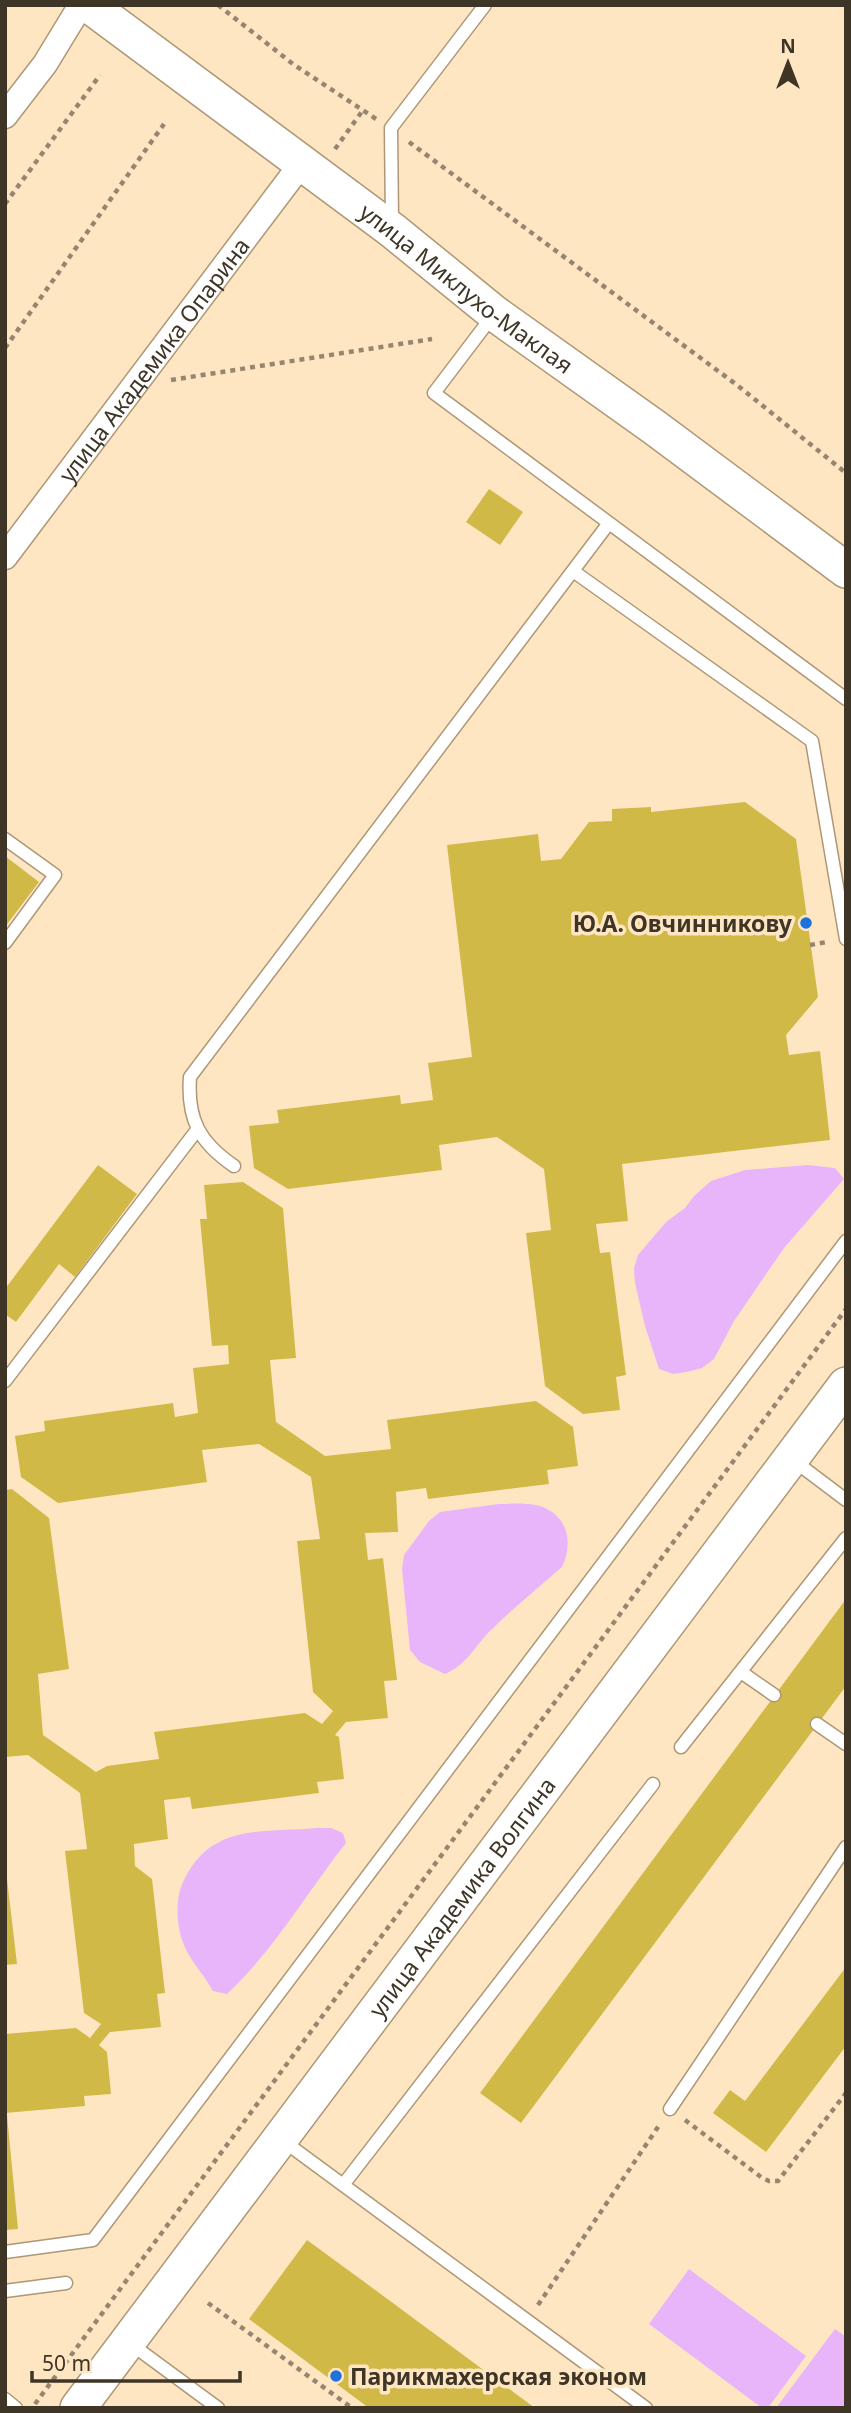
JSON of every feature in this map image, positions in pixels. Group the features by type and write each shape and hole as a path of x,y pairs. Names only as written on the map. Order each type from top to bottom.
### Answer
{"street":[{"path":"5,116 45,64 81,5"},
{"name":"улица Миклухо-Маклая","path":"89,5 317,158 393,230 494,313 846,570"},
{"name":"улица Академика Опарина","path":"5,557 317,158"},
{"name":"улица Академика Волгина","path":"78,2408 846,1385"}],"lane":[{"path":"393,230 391,128 485,5"},
{"path":"494,313 434,393 846,699"},
{"path":"234,1166 214,1153 197,1130 188,1102 190,1077 609,523"},
{"path":"573,571 812,741 846,939"},
{"path":"5,839 55,875 5,943"},
{"path":"5,1381 197,1130"},
{"path":"5,2252 93,2240 846,1241"},
{"path":"790,1459 846,1500"},
{"path":"681,1748 846,1538"},
{"path":"741,1672 774,1695"},
{"path":"817,1724 846,1744"},
{"path":"343,2185 653,1784"},
{"path":"670,2109 846,1847"},
{"path":"280,2139 646,2408"},
{"path":"5,2291 66,2283"},
{"path":"128,2342 218,2408"},
{"path":"5,2399 16,2408"}],"path":[{"path":"218,5 293,64 391,128 737,385 846,473"},
{"path":"5,204 100,75"},
{"path":"317,158 363,110"},
{"path":"5,348 164,124"},
{"path":"163,381 432,339"},
{"path":"33,2408 846,1309"},
{"path":"528,2321 670,2109 769,2182 784,2175 846,2093"},
{"path":"208,2303 352,2408"}],"shaded area":[{"path":"808,1165 835,1168 844,1179 784,1248 734,1321 714,1359 702,1368 687,1372 673,1374 659,1369 635,1283 634,1268 638,1255 666,1222 685,1208 711,1181 745,1170"},
{"path":"499,1504 532,1504 552,1512 566,1532 568,1541 565,1558 562,1567 497,1624 464,1661 445,1674 420,1662 410,1650 402,1569 404,1555 429,1521 440,1512"},
{"path":"331,1828 343,1833 346,1843 275,1940 244,1977 227,1994 213,1991 188,1954 180,1933 178,1901 185,1878 197,1860 225,1839 242,1834"},
{"path":"689,2269 806,2356 768,2408 762,2408 649,2324"},
{"path":"835,2329 846,2337 846,2408 776,2408"}],"building":[{"path":"489,489 523,512 500,545 466,522"},
{"path":"745,802 796,839 818,997 786,1035 789,1055 820,1051 830,1140 622,1164 628,1221 596,1224 600,1253 610,1252 626,1375 616,1377 620,1410 583,1414 545,1386 526,1233 551,1230 544,1169 497,1137 439,1145 442,1170 288,1189 254,1168 249,1126 279,1123 277,1110 400,1095 401,1104 433,1100 428,1063 472,1057 447,845 538,834 541,861 561,859 589,822 612,821 612,809 651,807 651,812"},
{"path":"5,856 39,882 5,927"},
{"path":"98,1165 137,1194 75,1277 59,1264 16,1322 5,1314 5,1289"},
{"path":"243,1182 283,1208 296,1358 270,1360 276,1422 325,1456 391,1449 387,1420 536,1401 573,1427 578,1466 547,1470 549,1484 428,1499 426,1488 396,1492 398,1532 365,1533 368,1560 383,1558 397,1680 384,1681 388,1718 346,1722 335,1735 339,1737 344,1779 317,1782 319,1793 192,1809 190,1797 164,1800 168,1839 134,1844 135,1866 152,1879 165,1993 157,1994 161,2027 110,2032 99,2045 107,2052 111,2094 84,2096 85,2106 5,2113 5,2034 76,2028 90,2038 101,2024 84,2013 65,1851 87,1849 80,1793 28,1755 5,1757 5,1490 12,1489 49,1518 69,1669 38,1674 43,1735 96,1772 107,1766 159,1759 154,1732 305,1713 322,1724 333,1711 313,1692 297,1541 320,1539 311,1477 259,1444 202,1450 207,1482 58,1503 21,1477 15,1436 45,1431 44,1421 173,1403 175,1417 198,1413 193,1368 229,1364 228,1345 212,1346 200,1219 207,1219 204,1185"},
{"path":"846,1599 846,1686 521,2123 480,2093"},
{"path":"5,1879 17,1964 5,1965"},
{"path":"846,1967 846,2046 766,2152 713,2113 730,2090 745,2101"},
{"path":"5,2115 18,2229 5,2230"},
{"path":"307,2240 535,2408 369,2408 249,2319"}],"place":[{"name":"Ю.А. Овчинникову","path":"806,923"},
{"name":"Парикмахерская эконом","path":"336,2376"}]}
